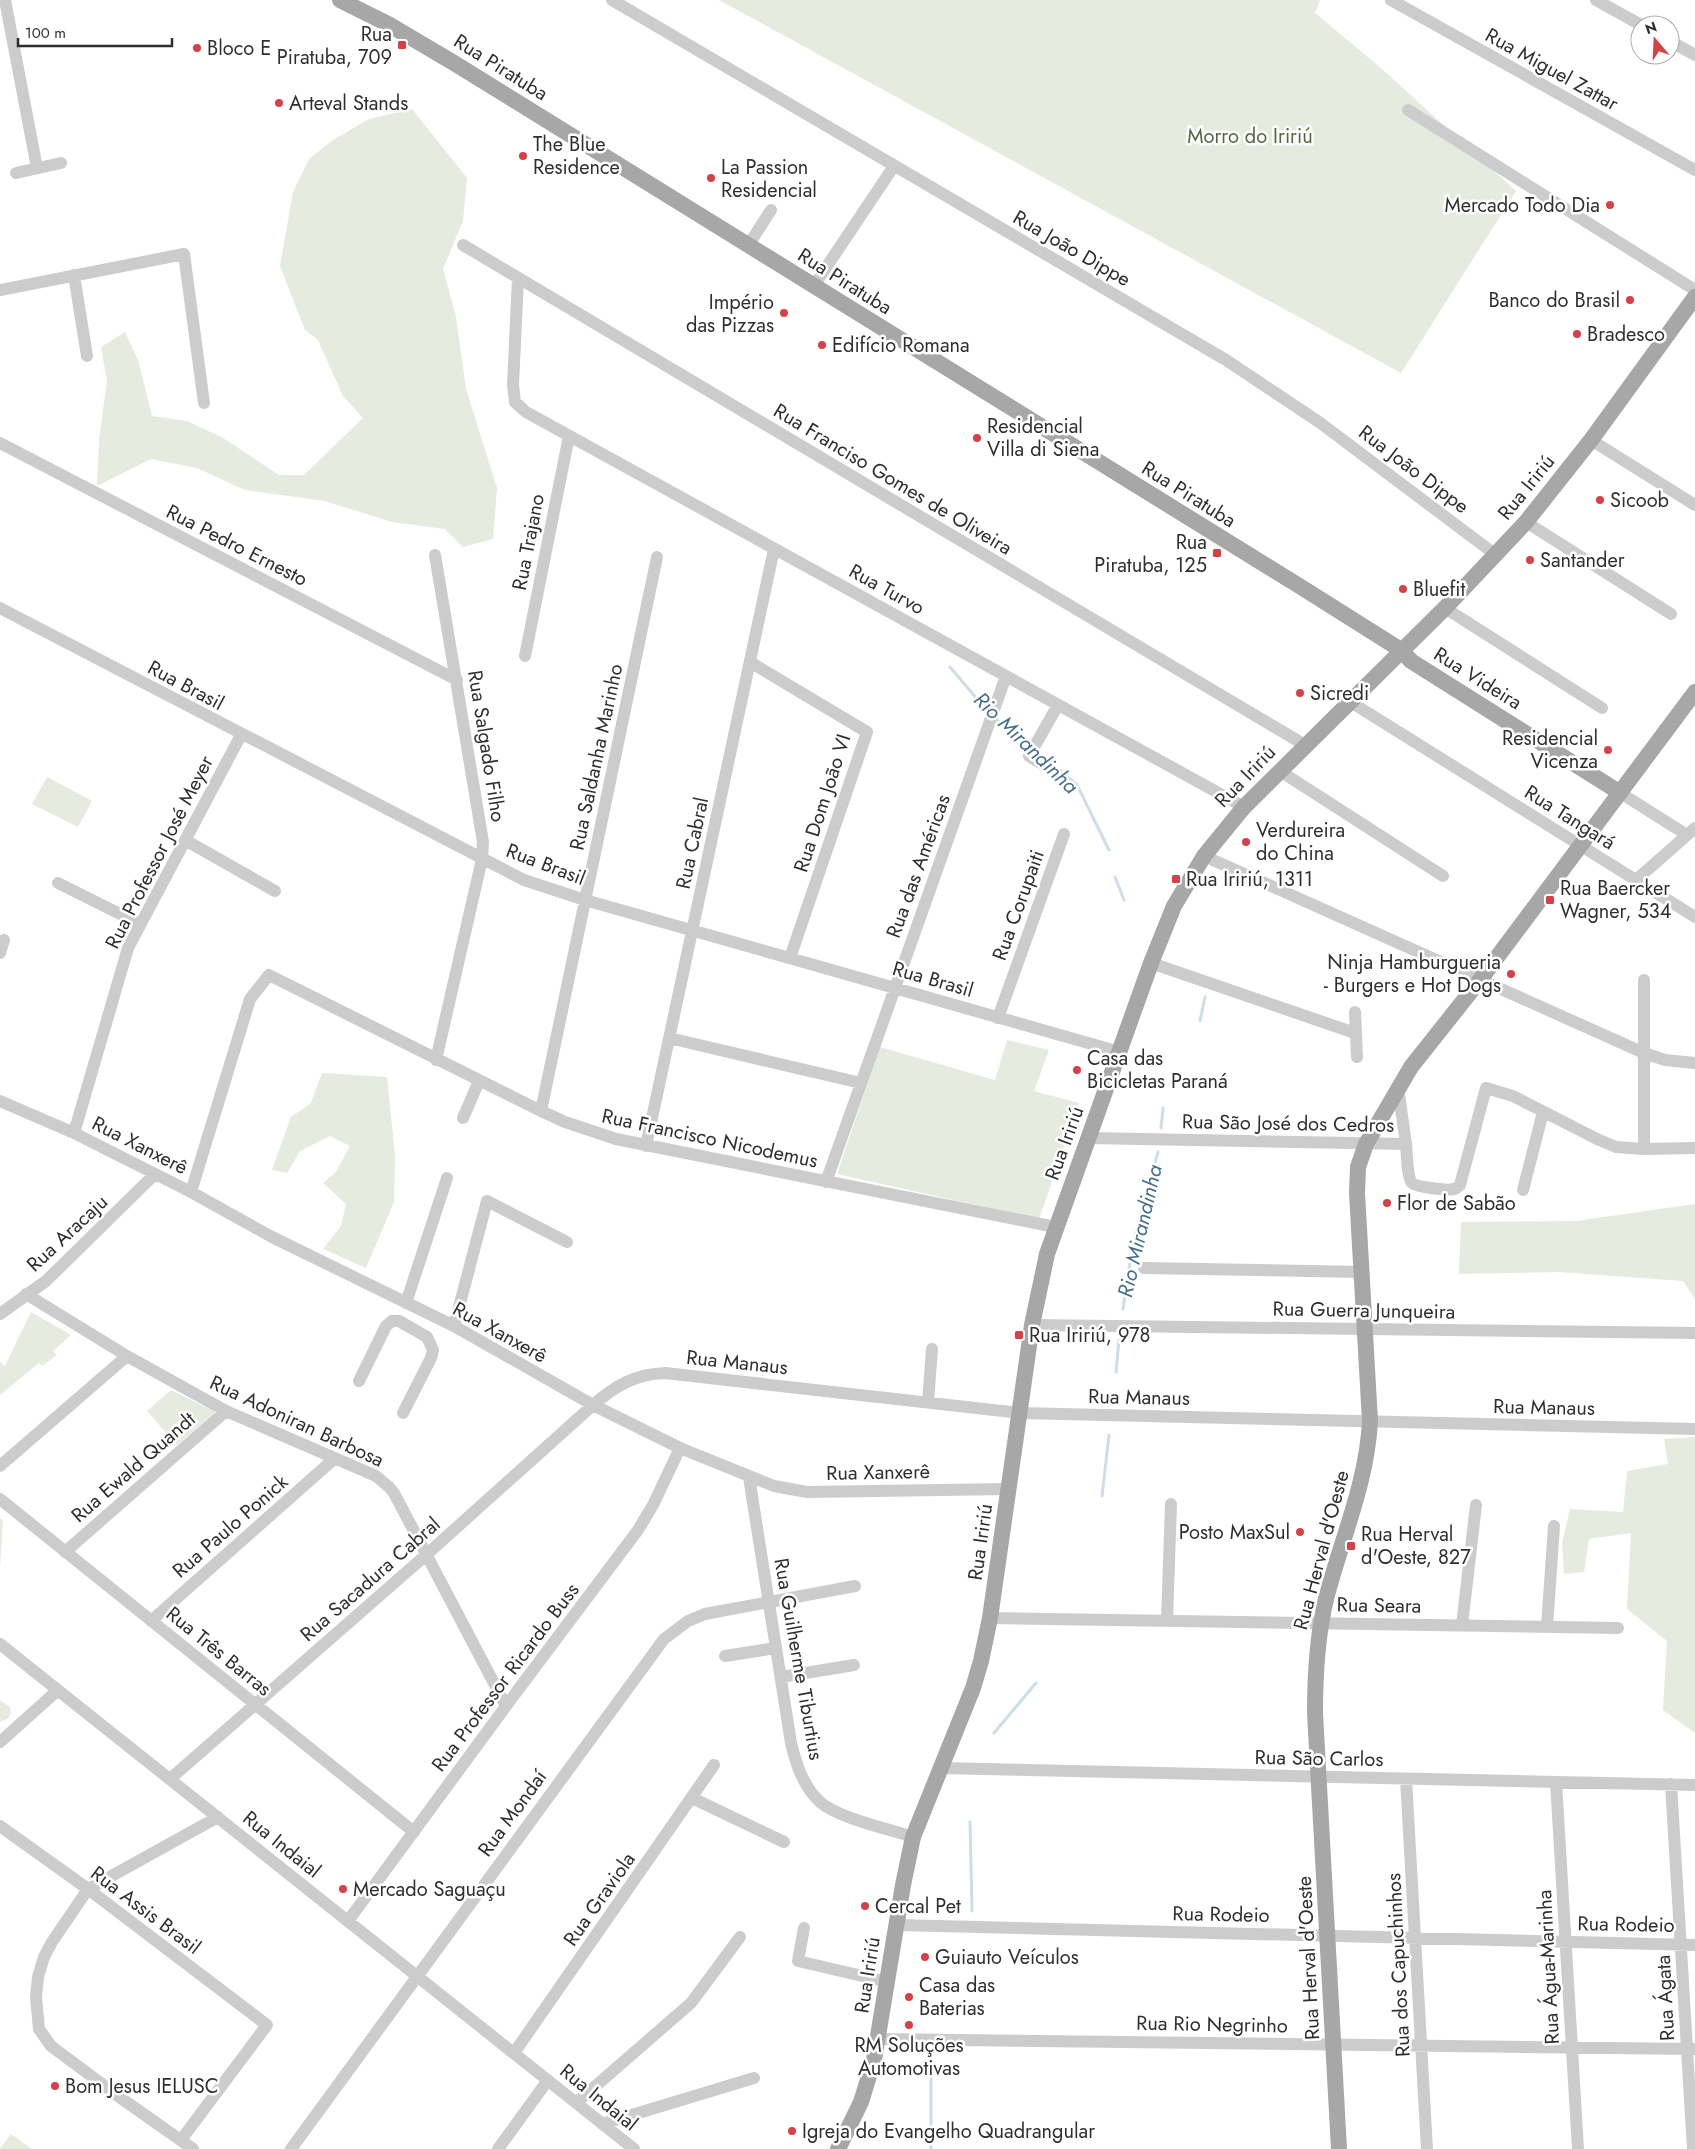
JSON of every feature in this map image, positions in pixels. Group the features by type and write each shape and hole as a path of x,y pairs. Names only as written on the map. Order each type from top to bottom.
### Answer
{"main road":[{"name":"Rua Piratuba","path":"340,0 388,24 446,58 1400,650"},
{"name":"Rua Iririú","path":"838,2149 861,2102 879,2039 913,1837 982,1661 1040,1279 1055,1227 1120,1052 1151,962 1174,906 1204,856 1244,807 1304,745 1445,608 1526,522 1591,440 1695,297"},
{"name":"Rua Videira","path":"1400,650 1411,662 1619,792"},
{"name":"Rua Herval d'Oeste","path":"1339,2149 1315,1680 1321,1623 1330,1584 1363,1474 1369,1442 1370,1421 1361,1272 1358,1167 1366,1144 1398,1087 1425,1048 1480,980 1695,692"}],"street":[{"path":"5,0 37,168"},
{"name":"Rua João Dippe","path":"612,0 1260,382 1319,422 1496,555"},
{"name":"Rua Miguel Zattar","path":"1391,0 1695,170"},
{"path":"1596,0 1630,19"},
{"path":"1680,47 1695,55"},
{"path":"1408,110 1695,290"},
{"path":"16,173 61,163"},
{"path":"813,287 894,166"},
{"path":"748,246 771,210"},
{"name":"Rua Franciso Gomes de Oliveira","path":"463,245 1304,745"},
{"path":"0,290 184,254 204,403"},
{"path":"74,276 87,356"},
{"name":"Rua Turvo","path":"518,278 512,385 515,402 526,412 1244,807"},
{"name":"Rua Trajano","path":"525,656 569,436"},
{"path":"1591,440 1695,505"},
{"name":"Rua Pedro Ernesto","path":"0,443 457,680"},
{"path":"1526,522 1671,614"},
{"name":"Rua Cabral","path":"646,1146 774,549"},
{"name":"Rua Salgado Filho","path":"435,555 482,830 482,858 436,1060"},
{"name":"Rua Saldanha Marinho","path":"541,1111 657,556"},
{"name":"Rua Brasil","path":"0,608 524,880 585,900 1120,1052"},
{"path":"1445,608 1602,708"},
{"name":"Rua Dom João VI","path":"750,662 867,732 790,958"},
{"name":"Rua das Américas","path":"826,1182 1006,676"},
{"name":"Rua Tangará","path":"1349,701 1695,917"},
{"path":"1058,705 1029,756 1058,774"},
{"name":"Rua Professor José Meyer","path":"74,1133 122,964 140,924 184,840 242,735"},
{"path":"1280,771 1443,876"},
{"name":"Rua Videira","path":"1619,792 1691,831"},
{"path":"1636,880 1691,831"},
{"name":"Rua Corupaiti","path":"998,1018 1064,834"},
{"path":"184,840 275,891"},
{"path":"1204,856 1644,1053 1665,1060 1695,1063"},
{"path":"58,883 140,924"},
{"path":"0,953 4,940"},
{"path":"1151,962 1355,1032"},
{"name":"Rua Francisco Nicodemus","path":"191,1192 250,999 269,975 479,1081 541,1111 588,1130 646,1146 1055,1227"},
{"path":"1644,980 1644,1149"},
{"path":"1355,1012 1357,1057"},
{"path":"669,1038 861,1082"},
{"path":"463,1118 479,1081"},
{"path":"1398,1087 1406,1144"},
{"name":"Rua São José dos Cedros","path":"1088,1138 1406,1144 1412,1183 1417,1186 1449,1190 1456,1189 1460,1185 1486,1088 1513,1096 1616,1147 1644,1149 1695,1148"},
{"name":"Rua Xanxerê","path":"0,1102 74,1133 191,1192 272,1237 454,1326 593,1405 680,1448 749,1477 786,1489 807,1492 1008,1490"},
{"path":"1523,1190 1544,1112"},
{"name":"Rua Aracaju","path":"0,1314 46,1281 155,1174"},
{"path":"406,1303 447,1178"},
{"path":"454,1326 487,1201 567,1242"},
{"path":"1144,1268 1361,1272"},
{"name":"Rua Adoniran Barbosa","path":"26,1294 127,1356 226,1411 376,1476 389,1486 506,1706"},
{"path":"421,1333 430,1314"},
{"path":"359,1381 386,1326 392,1321 399,1321 427,1337 433,1350 431,1358 403,1413"},
{"name":"Rua Guerra Junqueira","path":"1032,1325 1695,1333"},
{"path":"928,1402 932,1348"},
{"path":"0,1466 127,1356"},
{"name":"Rua Manaus","path":"593,1405 610,1391 630,1379 659,1373 1020,1413 1695,1429"},
{"name":"Rua Sacadura Cabral","path":"170,1779 426,1555 593,1405"},
{"name":"Rua Ewald Quandt","path":"65,1552 226,1411"},
{"name":"Rua Professor Ricardo Buss","path":"348,1921 638,1530 653,1505 680,1448"},
{"name":"Rua Paulo Ponick","path":"151,1621 334,1459"},
{"name":"Rua Guilherme Tiburtius","path":"749,1477 794,1757 806,1785 819,1802 838,1812 913,1837"},
{"name":"Rua Três Barras","path":"0,1499 414,1832"},
{"path":"1167,1620 1171,1504"},
{"path":"1462,1626 1476,1505"},
{"path":"1547,1627 1554,1526"},
{"name":"Rua Mondaí","path":"291,2149 664,1639 688,1621 705,1614 855,1586"},
{"name":"Rua Seara","path":"990,1618 1618,1628"},
{"name":"Rua Indaial","path":"0,1644 634,2149"},
{"path":"725,1656 776,1648"},
{"path":"781,1678 854,1665"},
{"path":"0,1742 58,1690"},
{"name":"Rua Graviola","path":"514,2053 714,1766"},
{"name":"Rua São Carlos","path":"941,1768 1695,1785"},
{"name":"Rua dos Capuchinhos","path":"1406,1778 1427,2149"},
{"name":"Rua Água-Marinha","path":"1556,1782 1578,2149"},
{"name":"Rua Ágata","path":"1671,1784 1681,1944 1691,2049 1693,2149"},
{"path":"692,1798 784,1842"},
{"path":"193,2149 50,2046 39,2029 36,1996 38,1977 44,1957 88,1889 218,1817"},
{"name":"Rua Assis Brasil","path":"0,1826 88,1889 268,2026 181,2140"},
{"name":"Rua Rodeio","path":"897,1925 1695,1944"},
{"path":"804,1928 798,1961 888,1982"},
{"path":"576,2103 691,2003 740,1938"},
{"name":"Rua Rio Negrinho","path":"879,2039 1691,2049"},
{"path":"602,2124 754,2078"},
{"path":"498,2149 548,2080"}],"green space":[{"name":"Morro do Iririú","path":"719,0 1320,0 1315,13 1382,69 1516,191 1401,373"},
{"path":"412,109 467,178 463,221 443,269 456,317 466,389 497,488 493,539 463,547 445,529 392,522 325,501 245,490 197,468 151,459 97,486 99,440 107,381 101,347 125,332 138,360 152,416 187,421 223,438 279,475 304,475 363,418 343,396 318,340 305,330 280,266 293,192 309,159 333,140 369,119"},
{"path":"47,777 92,801 78,827 32,804"},
{"path":"1007,1040 1049,1050 1034,1091 1079,1103 1039,1219 837,1174 880,1047 995,1080"},
{"path":"322,1073 387,1077 395,1155 394,1202 366,1268 323,1249 341,1226 346,1204 323,1183 336,1172 350,1146 330,1136 300,1151 287,1173 272,1170 291,1117 311,1103"},
{"path":"1695,1204 1695,1299 1683,1281 1559,1272 1459,1274 1461,1222 1576,1221"},
{"path":"31,1312 71,1335 53,1351 57,1355 42,1366 39,1363 0,1395 0,1362 5,1366"},
{"path":"171,1390 215,1412 177,1445 147,1411"},
{"path":"1695,1437 1695,1733 1663,1710 1667,1641 1627,1609 1631,1533 1589,1539 1584,1572 1564,1574 1562,1543 1570,1509 1623,1512 1627,1471 1668,1464 1664,1439"},
{"path":"0,1518 3,1521 0,1568"},
{"path":"0,1700 10,1707 11,1714 7,1719 0,1722"},
{"path":"11,2134 32,2149 0,2149"}],"waterway":[{"name":"Rio Mirandinha","path":"950,667 988,712"},
{"name":"Rio Mirandinha","path":"995,718 1030,748"},
{"name":"Rio Mirandinha","path":"1063,773 1077,785 1109,850"},
{"name":"Rio Mirandinha","path":"1115,877 1124,900"},
{"name":"Rio Mirandinha","path":"1200,1021 1205,997"},
{"name":"Rio Mirandinha","path":"1161,1128 1163,1108"},
{"name":"Rio Mirandinha","path":"1123,1309 1133,1243 1158,1152"},
{"name":"Rio Mirandinha","path":"1116,1372 1119,1340"},
{"name":"Rio Mirandinha","path":"1102,1496 1109,1435"},
{"name":"Rio Mirandinha","path":"994,1733 1036,1683"},
{"name":"Rio Mirandinha","path":"970,1822 972,1911"},
{"name":"Rio Mirandinha","path":"931,2054 931,2149"}],"place":[{"name":"Rua Piratuba, 709","path":"402,45"},
{"name":"Bloco E","path":"197,48"},
{"name":"Arteval Stands","path":"279,103"},
{"name":"The Blue Residence","path":"523,156"},
{"name":"La Passion Residencial","path":"711,178"},
{"name":"Mercado Todo Dia","path":"1610,205"},
{"name":"Banco do Brasil","path":"1630,300"},
{"name":"Império das Pizzas","path":"784,313"},
{"name":"Bradesco","path":"1577,334"},
{"name":"Edifício Romana","path":"822,345"},
{"name":"Residencial Villa di Siena","path":"977,438"},
{"name":"Sicoob","path":"1600,500"},
{"name":"Rua Piratuba, 125","path":"1217,553"},
{"name":"Santander","path":"1530,560"},
{"name":"Bluefit","path":"1403,589"},
{"name":"Sicredi","path":"1300,693"},
{"name":"Residencial Vicenza","path":"1608,750"},
{"name":"Verdureira do China","path":"1246,842"},
{"name":"Rua Iririú, 1311","path":"1176,879"},
{"name":"Rua Baercker Wagner, 534","path":"1550,900"},
{"name":"Ninja Hamburgueria - Burgers e Hot Dogs","path":"1511,974"},
{"name":"Casa das Bicicletas Paraná","path":"1077,1070"},
{"name":"Flor de Sabão","path":"1387,1203"},
{"name":"Rua Iririú, 978","path":"1019,1335"},
{"name":"Posto MaxSul","path":"1300,1532"},
{"name":"Rua Herval d'Oeste, 827","path":"1351,1546"},
{"name":"Mercado Saguaçu","path":"343,1889"},
{"name":"Cercal Pet","path":"865,1906"},
{"name":"Guiauto Veículos","path":"925,1957"},
{"name":"Casa das Baterias","path":"909,1997"},
{"name":"RM Soluções Automotivas","path":"909,2025"},
{"name":"Bom Jesus IELUSC","path":"55,2086"},
{"name":"Igreja do Evangelho Quadrangular","path":"792,2131"}]}
